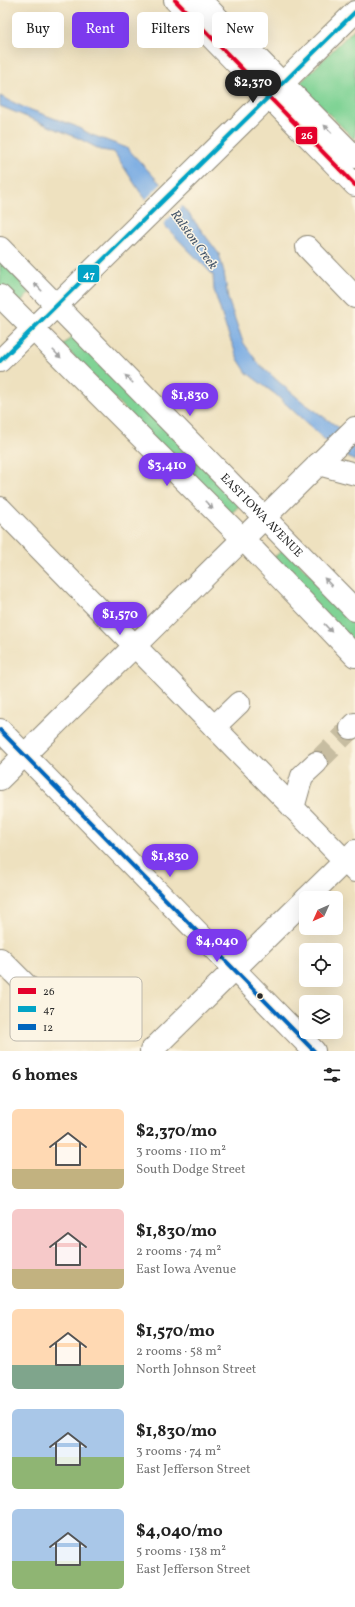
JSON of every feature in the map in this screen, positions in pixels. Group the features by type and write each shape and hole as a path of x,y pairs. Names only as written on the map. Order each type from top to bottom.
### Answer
{"street":[{"path":"175,0 355,157"},
{"path":"200,0 355,185"},
{"path":"0,361 355,12"},
{"path":"307,247 355,297"},
{"name":"EAST IOWA AVENUE","path":"0,248 355,610"},
{"path":"0,296 243,539 355,656"},
{"path":"0,779 264,517 354,430"},
{"path":"325,458 355,474"},
{"path":"0,508 293,808 352,861 316,891"},
{"path":"214,727 239,703"},
{"path":"0,730 314,1051"},
{"path":"268,782 308,770 293,808"},
{"path":"151,1051 299,907"},
{"path":"0,959 18,977"}],"green space":[{"path":"355,28 355,140 299,84"},
{"path":"0,259 30,293 20,302 0,286"},
{"path":"74,335 239,504 238,507 228,516 63,345"},
{"path":"283,550 288,552 355,621 355,649 272,559"}],"water":[{"name":"Ralston Creek","path":"0,96 23,107 75,126 92,135 127,148 189,214 219,254 224,272 228,299 243,342 258,363 304,403 355,439 355,461 324,439 275,394 247,373 238,359 226,328 214,290 213,275 165,226 157,212 140,192 114,152 101,150 78,138 0,106"}],"pier":[{"path":"162,183 183,205 162,225 145,200"}],"tunnel":[{"path":"316,763 351,728"}],"transit line":[{"name":"26","path":"175,0 355,185"},
{"name":"47","path":"0,361 355,12"},
{"name":"12","path":"0,730 314,1051"}]}
